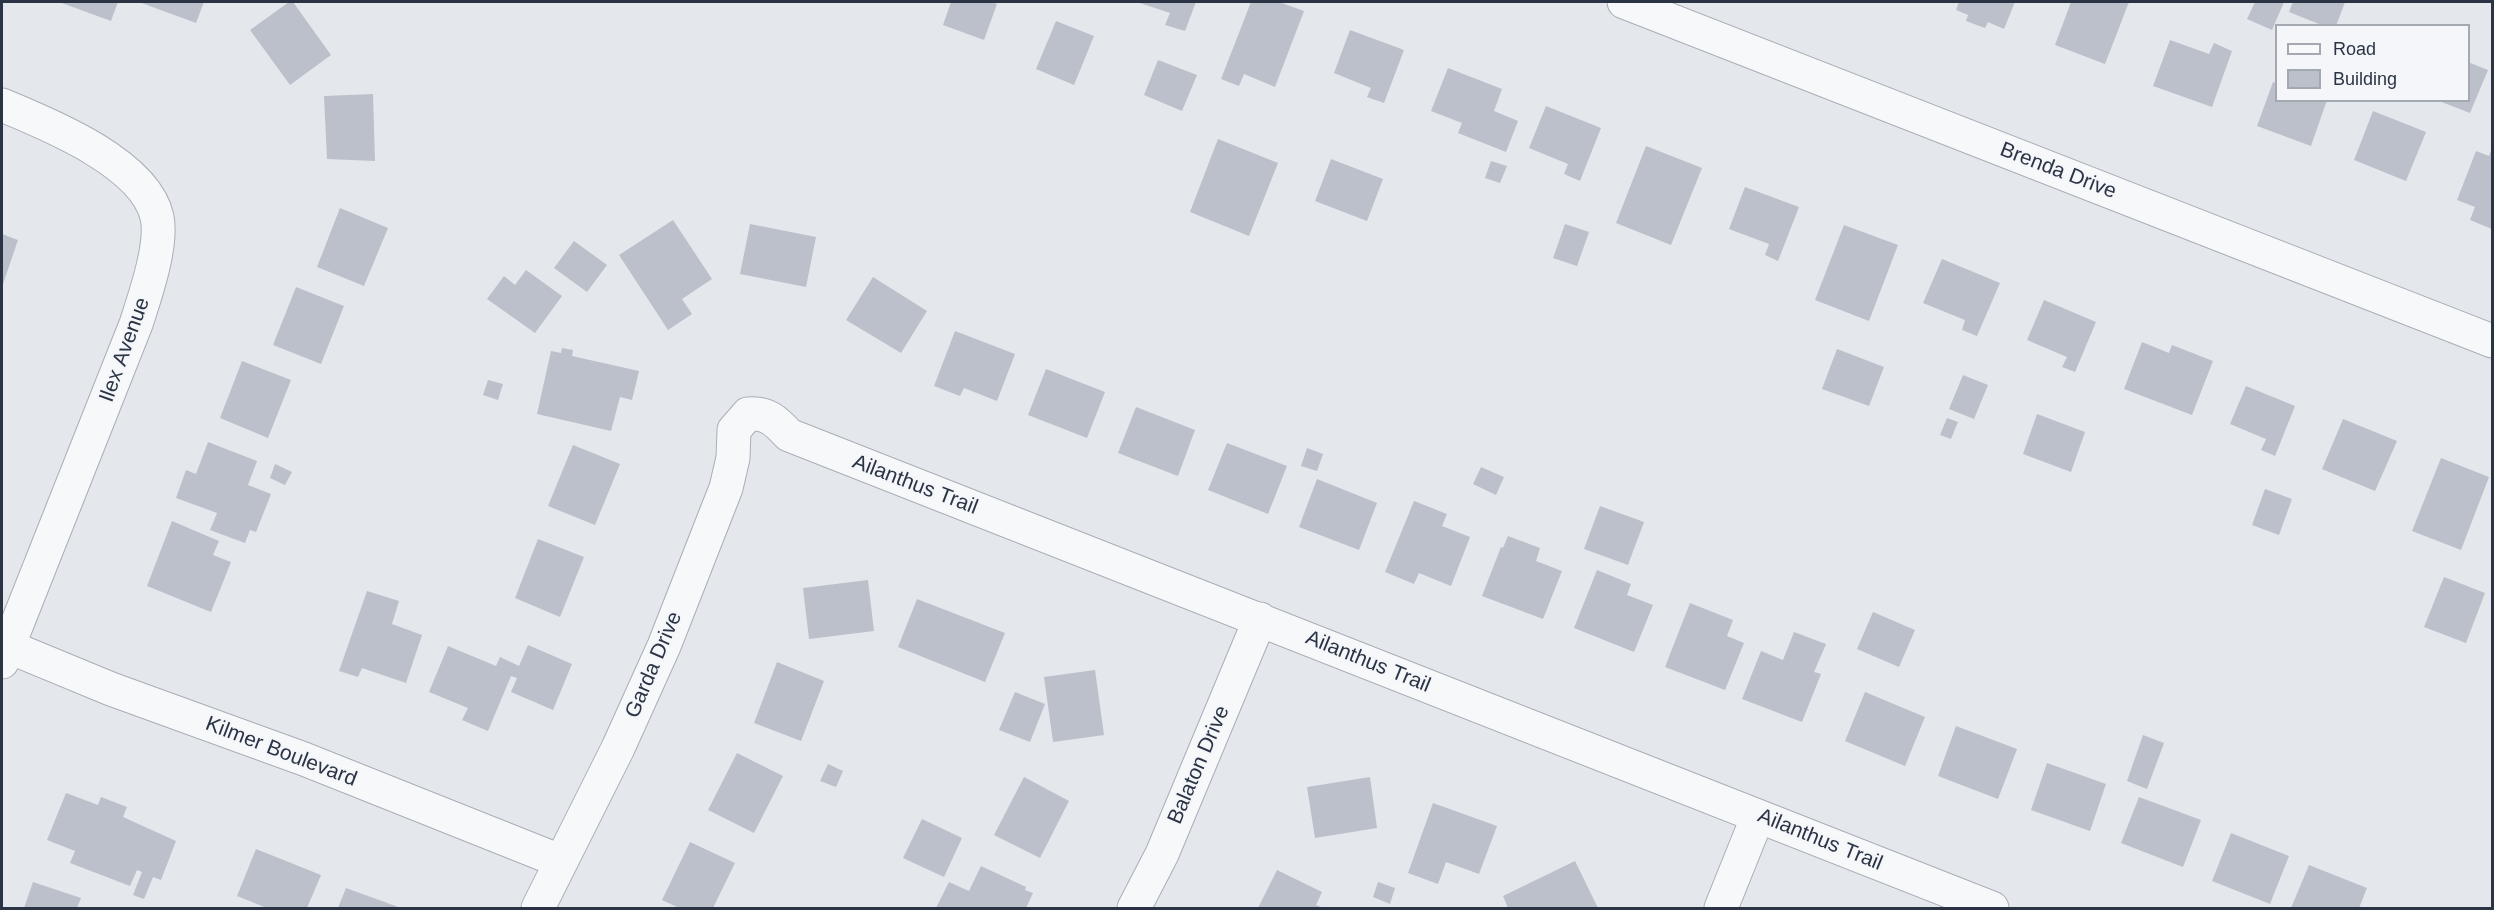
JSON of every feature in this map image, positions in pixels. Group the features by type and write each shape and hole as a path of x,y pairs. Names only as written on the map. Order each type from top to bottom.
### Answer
{"street":[{"name":"Brenda Drive","path":"1624,2 2493,341"},
{"name":"Ilex Avenue","path":"2,105 33,118 105,155 129,171 157,215 158,233 149,284 136,324 4,651"},
{"name":"Ailanthus Trail","path":"748,414 760,413 775,419 789,435 1992,909"},
{"name":"Garda Drive","path":"538,909 618,748 664,646 726,488 733,458 734,430 748,414"},
{"name":"Balaton Drive","path":"1134,909 1162,854 1260,619"},
{"name":"Kilmer Boulevard","path":"4,651 304,759 560,861"},
{"path":"1721,909 1758,816"}],"building":[{"path":"59,2 118,2 111,21"},
{"path":"139,2 204,2 196,23"},
{"path":"289,2 293,2 331,55 290,85 250,30"},
{"path":"951,2 997,4 984,40 943,25"},
{"path":"1137,2 1196,2 1185,31 1165,25 1170,13"},
{"path":"1251,2 1279,2 1304,11 1275,87 1244,74 1239,86 1221,79"},
{"path":"1959,2 2015,2 2004,29 1988,22 1985,28 1966,21 1968,15 1956,10"},
{"path":"2071,2 2129,2 2105,64 2055,45"},
{"path":"2255,2 2284,2 2272,30 2247,19"},
{"path":"2293,2 2345,2 2337,24 2319,24 2289,12"},
{"path":"1056,21 1094,36 1074,85 1036,69"},
{"path":"1350,30 1404,50 1384,103 1367,97 1371,88 1334,73"},
{"path":"2170,40 2209,54 2214,43 2232,51 2212,107 2153,86"},
{"path":"1158,60 1197,75 1182,111 1144,95"},
{"path":"2470,63 2488,70 2470,113 2442,102 2470,102"},
{"path":"1448,68 1502,89 1494,111 1518,121 1506,152 1458,133 1462,123 1431,111"},
{"path":"2273,82 2275,83 2275,102 2326,102 2311,146 2257,126"},
{"path":"373,94 375,161 327,159 324,96"},
{"path":"1546,106 1601,128 1580,181 1564,174 1568,164 1529,148"},
{"path":"2373,111 2426,132 2406,181 2354,160"},
{"path":"1218,139 1278,163 1249,236 1190,212"},
{"path":"1646,146 1702,168 1671,245 1616,223"},
{"path":"2492,148 2492,229 2470,220 2475,207 2457,200 2476,151 2489,156"},
{"path":"1331,159 1383,179 1367,221 1315,201"},
{"path":"1491,161 1507,166 1500,183 1485,178"},
{"path":"1745,187 1799,207 1778,261 1765,255 1769,244 1729,229"},
{"path":"340,208 388,228 364,286 317,267"},
{"path":"673,220 712,279 682,299 692,314 668,330 619,255"},
{"path":"750,224 816,237 806,287 740,274"},
{"path":"1565,224 1589,232 1577,266 1553,258"},
{"path":"1844,225 1898,245 1869,321 1815,300"},
{"path":"2,234 18,240 2,287"},
{"path":"574,241 607,265 587,292 554,268"},
{"path":"1942,259 2000,283 1977,336 1962,330 1965,320 1923,303"},
{"path":"526,270 562,296 535,333 487,299 504,276 515,285"},
{"path":"873,277 927,311 901,353 846,320"},
{"path":"296,287 344,306 321,364 273,345"},
{"path":"2044,300 2096,322 2075,372 2062,367 2067,357 2027,340"},
{"path":"955,331 1015,354 997,401 964,388 960,396 934,386"},
{"path":"2142,342 2169,353 2172,345 2213,361 2192,415 2124,389"},
{"path":"562,348 573,350 572,356 639,371 632,400 620,397 611,431 537,414 551,351 561,353"},
{"path":"1837,349 1884,367 1869,406 1822,389"},
{"path":"242,361 291,380 268,438 220,418"},
{"path":"1046,369 1105,392 1087,438 1028,415"},
{"path":"1963,375 1988,385 1974,419 1949,409"},
{"path":"488,380 503,384 498,400 483,395"},
{"path":"2246,386 2295,406 2275,456 2261,450 2266,439 2230,424"},
{"path":"1136,407 1195,430 1178,476 1118,453"},
{"path":"2037,414 2085,432 2071,472 2023,454"},
{"path":"1947,418 1958,422 1951,439 1940,435"},
{"path":"2343,419 2397,441 2375,491 2322,469"},
{"path":"208,442 257,461 248,485 271,494 256,532 250,530 245,543 210,530 217,513 176,498 186,470 196,474"},
{"path":"1227,443 1287,466 1268,514 1208,490"},
{"path":"573,445 620,464 595,525 548,506"},
{"path":"1307,448 1323,454 1317,471 1301,466"},
{"path":"2441,458 2489,477 2461,550 2412,531"},
{"path":"275,464 292,472 285,485 270,478"},
{"path":"1481,467 1504,477 1496,495 1473,484"},
{"path":"1317,479 1377,503 1359,550 1299,527"},
{"path":"2265,489 2292,499 2279,535 2252,525"},
{"path":"1414,501 1447,514 1442,526 1470,537 1451,586 1419,573 1414,584 1385,572"},
{"path":"1600,506 1644,522 1628,565 1584,549"},
{"path":"172,521 219,541 213,555 231,562 211,612 147,586"},
{"path":"1508,536 1540,548 1536,561 1562,571 1543,619 1482,596 1501,547 1503,548"},
{"path":"538,539 584,557 560,617 515,598"},
{"path":"1597,570 1631,584 1627,595 1653,605 1634,652 1574,628"},
{"path":"2444,577 2485,593 2466,643 2424,627"},
{"path":"868,580 874,631 809,639 803,588"},
{"path":"367,591 399,601 392,624 422,635 406,683 362,668 358,677 339,671"},
{"path":"917,599 1005,633 985,682 898,647"},
{"path":"1690,603 1733,620 1727,636 1744,643 1725,690 1665,667"},
{"path":"1873,612 1915,630 1899,667 1857,649"},
{"path":"1794,632 1826,644 1814,672 1821,674 1802,722 1742,699 1761,651 1783,660"},
{"path":"528,645 572,664 553,710 511,692 517,678 511,676 488,731 462,720 468,708 429,692 448,646 496,666 500,657 519,666"},
{"path":"777,662 824,681 801,741 754,723"},
{"path":"1095,670 1104,735 1053,742 1044,677"},
{"path":"1015,692 1045,704 1030,742 999,730"},
{"path":"1865,692 1925,717 1905,766 1845,741"},
{"path":"1956,726 2017,749 1998,799 1938,776"},
{"path":"2143,735 2164,743 2147,789 2127,781"},
{"path":"737,753 783,776 754,833 708,810"},
{"path":"2047,763 2106,784 2090,831 2031,810"},
{"path":"828,764 843,771 836,787 820,781"},
{"path":"1024,777 1069,801 1040,858 994,835"},
{"path":"1370,777 1377,828 1315,838 1307,787"},
{"path":"66,793 98,805 101,797 127,807 123,817 176,841 161,880 153,877 144,899 133,895 142,872 137,870 130,886 70,863 75,851 47,840"},
{"path":"2139,797 2201,820 2183,867 2121,843"},
{"path":"1433,803 1497,826 1479,874 1446,862 1438,884 1408,873"},
{"path":"922,819 962,838 944,877 903,858"},
{"path":"2231,833 2289,856 2270,904 2212,881"},
{"path":"690,842 735,863 713,908 679,908 662,900"},
{"path":"256,849 321,875 307,908 267,908 237,896"},
{"path":"1575,861 1598,908 1508,908 1503,896"},
{"path":"2309,865 2367,888 2359,908 2291,908"},
{"path":"981,866 1026,887 1025,890 1033,893 1026,908 936,908 949,882 969,891"},
{"path":"1277,870 1322,892 1316,905 1323,908 1258,908"},
{"path":"33,882 81,898 77,908 24,908"},
{"path":"1378,882 1395,888 1390,904 1373,897"},
{"path":"346,888 401,908 338,908"}]}
